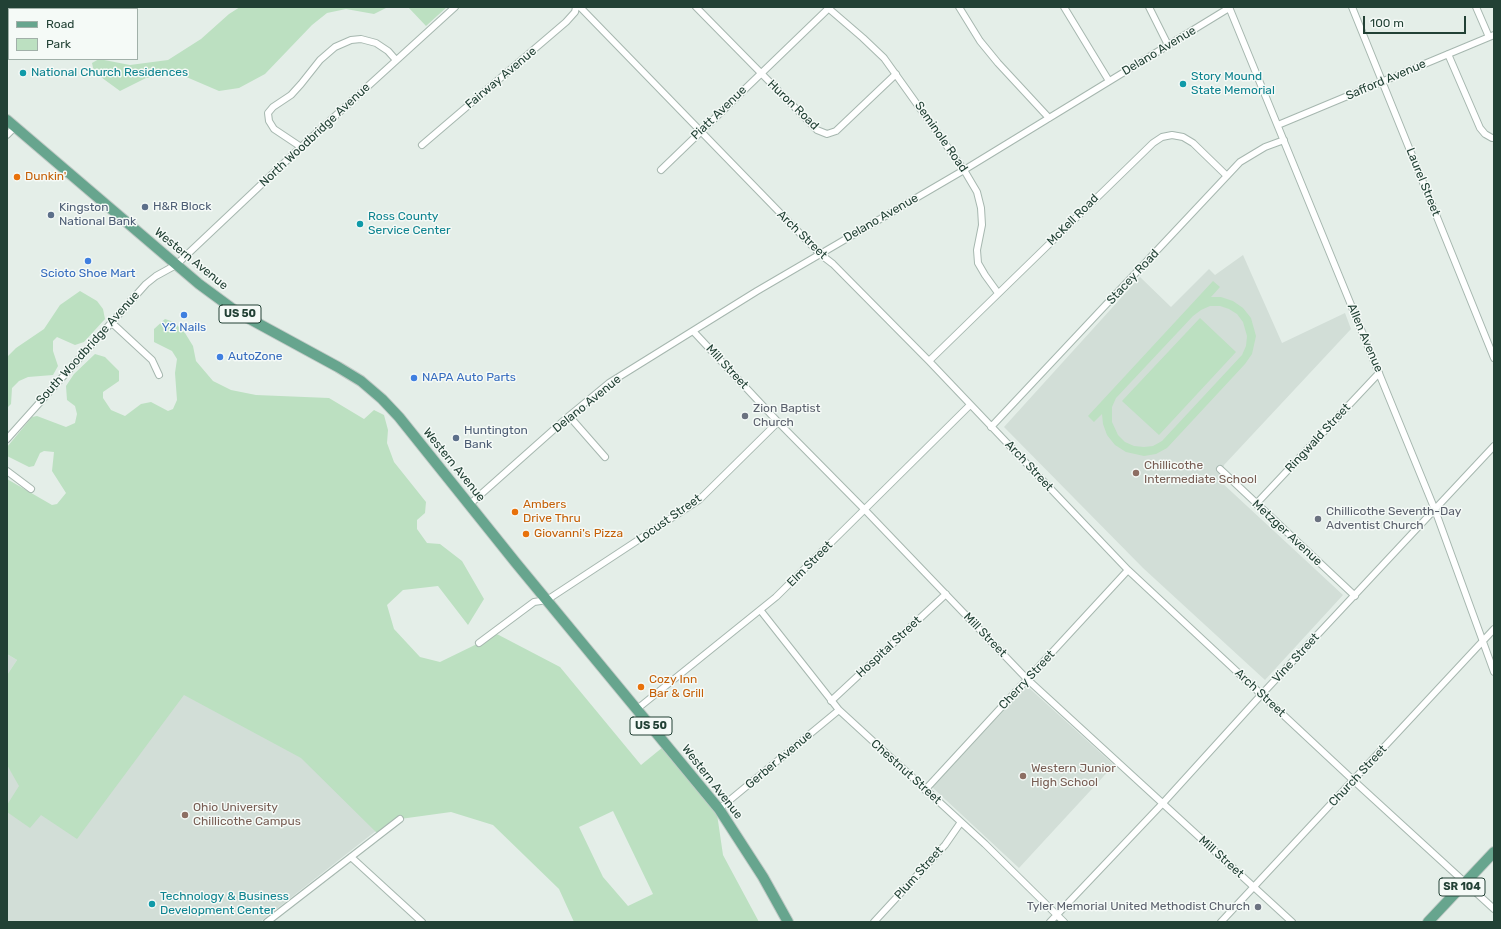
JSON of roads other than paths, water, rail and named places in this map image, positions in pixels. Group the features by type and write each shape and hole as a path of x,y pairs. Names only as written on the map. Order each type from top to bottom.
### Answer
{"main road":[{"name":"Western Avenue","path":"11,124 199,284 237,312 361,381 382,399 399,417 516,563 719,809 763,877 788,922"},
{"name":"SR 104","path":"1428,922 1494,852"}],"street":[{"name":"North Woodbridge Avenue","path":"176,265 301,147 456,7"},
{"name":"Fairway Avenue","path":"422,145 566,22 575,12 576,7"},
{"name":"Arch Street","path":"580,7 820,254 833,264 929,361 1128,570 1494,909"},
{"name":"Huron Road","path":"696,7 817,130 827,134 836,131 896,74"},
{"name":"Piatt Avenue","path":"661,170 829,7"},
{"name":"Seminole Road","path":"829,7 874,48 896,74 964,170 977,192 981,208 982,225 977,250 978,263 998,293"},
{"path":"959,7 980,41 998,63 1049,118"},
{"path":"1064,7 1109,81"},
{"path":"1149,7 1168,45"},
{"name":"Laurel Street","path":"1352,7 1494,358"},
{"path":"1476,7 1491,36"},
{"name":"Delano Avenue","path":"470,504 569,416 609,383 820,254 964,170 1229,8"},
{"name":"Allen Avenue","path":"1229,8 1434,510 1494,672"},
{"name":"Safford Avenue","path":"1278,125 1491,36"},
{"path":"301,147 274,129 269,121 268,113 273,107 291,95 302,84 320,60 335,47 351,40 361,39 376,43 388,51 396,60"},
{"path":"1448,54 1480,128 1485,134 1494,138"},
{"path":"7,135 11,124"},
{"name":"McKell Road","path":"929,361 1148,148 1162,138 1172,136 1183,137 1193,143 1227,176"},
{"name":"Stacey Road","path":"991,427 1240,162 1253,154 1284,140"},
{"name":"South Woodbridge Avenue","path":"7,438 146,284 156,276 176,265"},
{"path":"112,323 152,360 158,374"},
{"name":"Mill Street","path":"693,331 778,422 865,510 1027,679 1292,922"},
{"name":"Ringwald Street","path":"1256,504 1379,373"},
{"name":"Elm Street","path":"636,709 761,611 970,405"},
{"path":"569,416 605,457"},
{"name":"Locust Street","path":"479,642 534,602 547,600 699,500 778,422"},
{"name":"Vine Street","path":"1050,922 1163,803 1262,694 1494,446"},
{"name":"Metzger Avenue","path":"1220,469 1355,596"},
{"path":"7,471 31,489"},
{"name":"Cherry Street","path":"925,790 1128,570"},
{"name":"Hospital Street","path":"831,700 946,594"},
{"name":"Chestnut Street","path":"761,611 839,710 985,844 1064,922"},
{"name":"Church Street","path":"1221,922 1494,629"},
{"name":"Gerber Avenue","path":"719,809 839,710"},
{"path":"267,922 400,819"},
{"name":"Plum Street","path":"874,922 945,845 961,822"},
{"path":"351,857 422,922"}],"place":[{"name":"National Church Residences","path":"23,73"},
{"name":"Story Mound State Memorial","path":"1183,84"},
{"name":"Dunkin'","path":"17,177"},
{"name":"H&R Block","path":"145,207"},
{"name":"Kingston National Bank","path":"51,215"},
{"name":"Ross County Service Center","path":"360,224"},
{"name":"Scioto Shoe Mart","path":"88,261"},
{"name":"Y2 Nails","path":"184,315"},
{"name":"AutoZone","path":"220,357"},
{"name":"NAPA Auto Parts","path":"414,378"},
{"name":"Zion Baptist Church","path":"745,416"},
{"name":"Huntington Bank","path":"456,438"},
{"name":"Chillicothe Intermediate School","path":"1136,473"},
{"name":"Ambers Drive Thru","path":"515,512"},
{"name":"Chillicothe Seventh-Day Adventist Church","path":"1318,519"},
{"name":"Giovanni's Pizza","path":"526,534"},
{"name":"Cozy Inn Bar & Grill","path":"641,687"},
{"name":"Western Junior High School","path":"1023,776"},
{"name":"Ohio University Chillicothe Campus","path":"185,815"},
{"name":"Technology & Business Development Center","path":"152,904"},
{"name":"Tyler Memorial United Methodist Church","path":"1258,907"}]}
